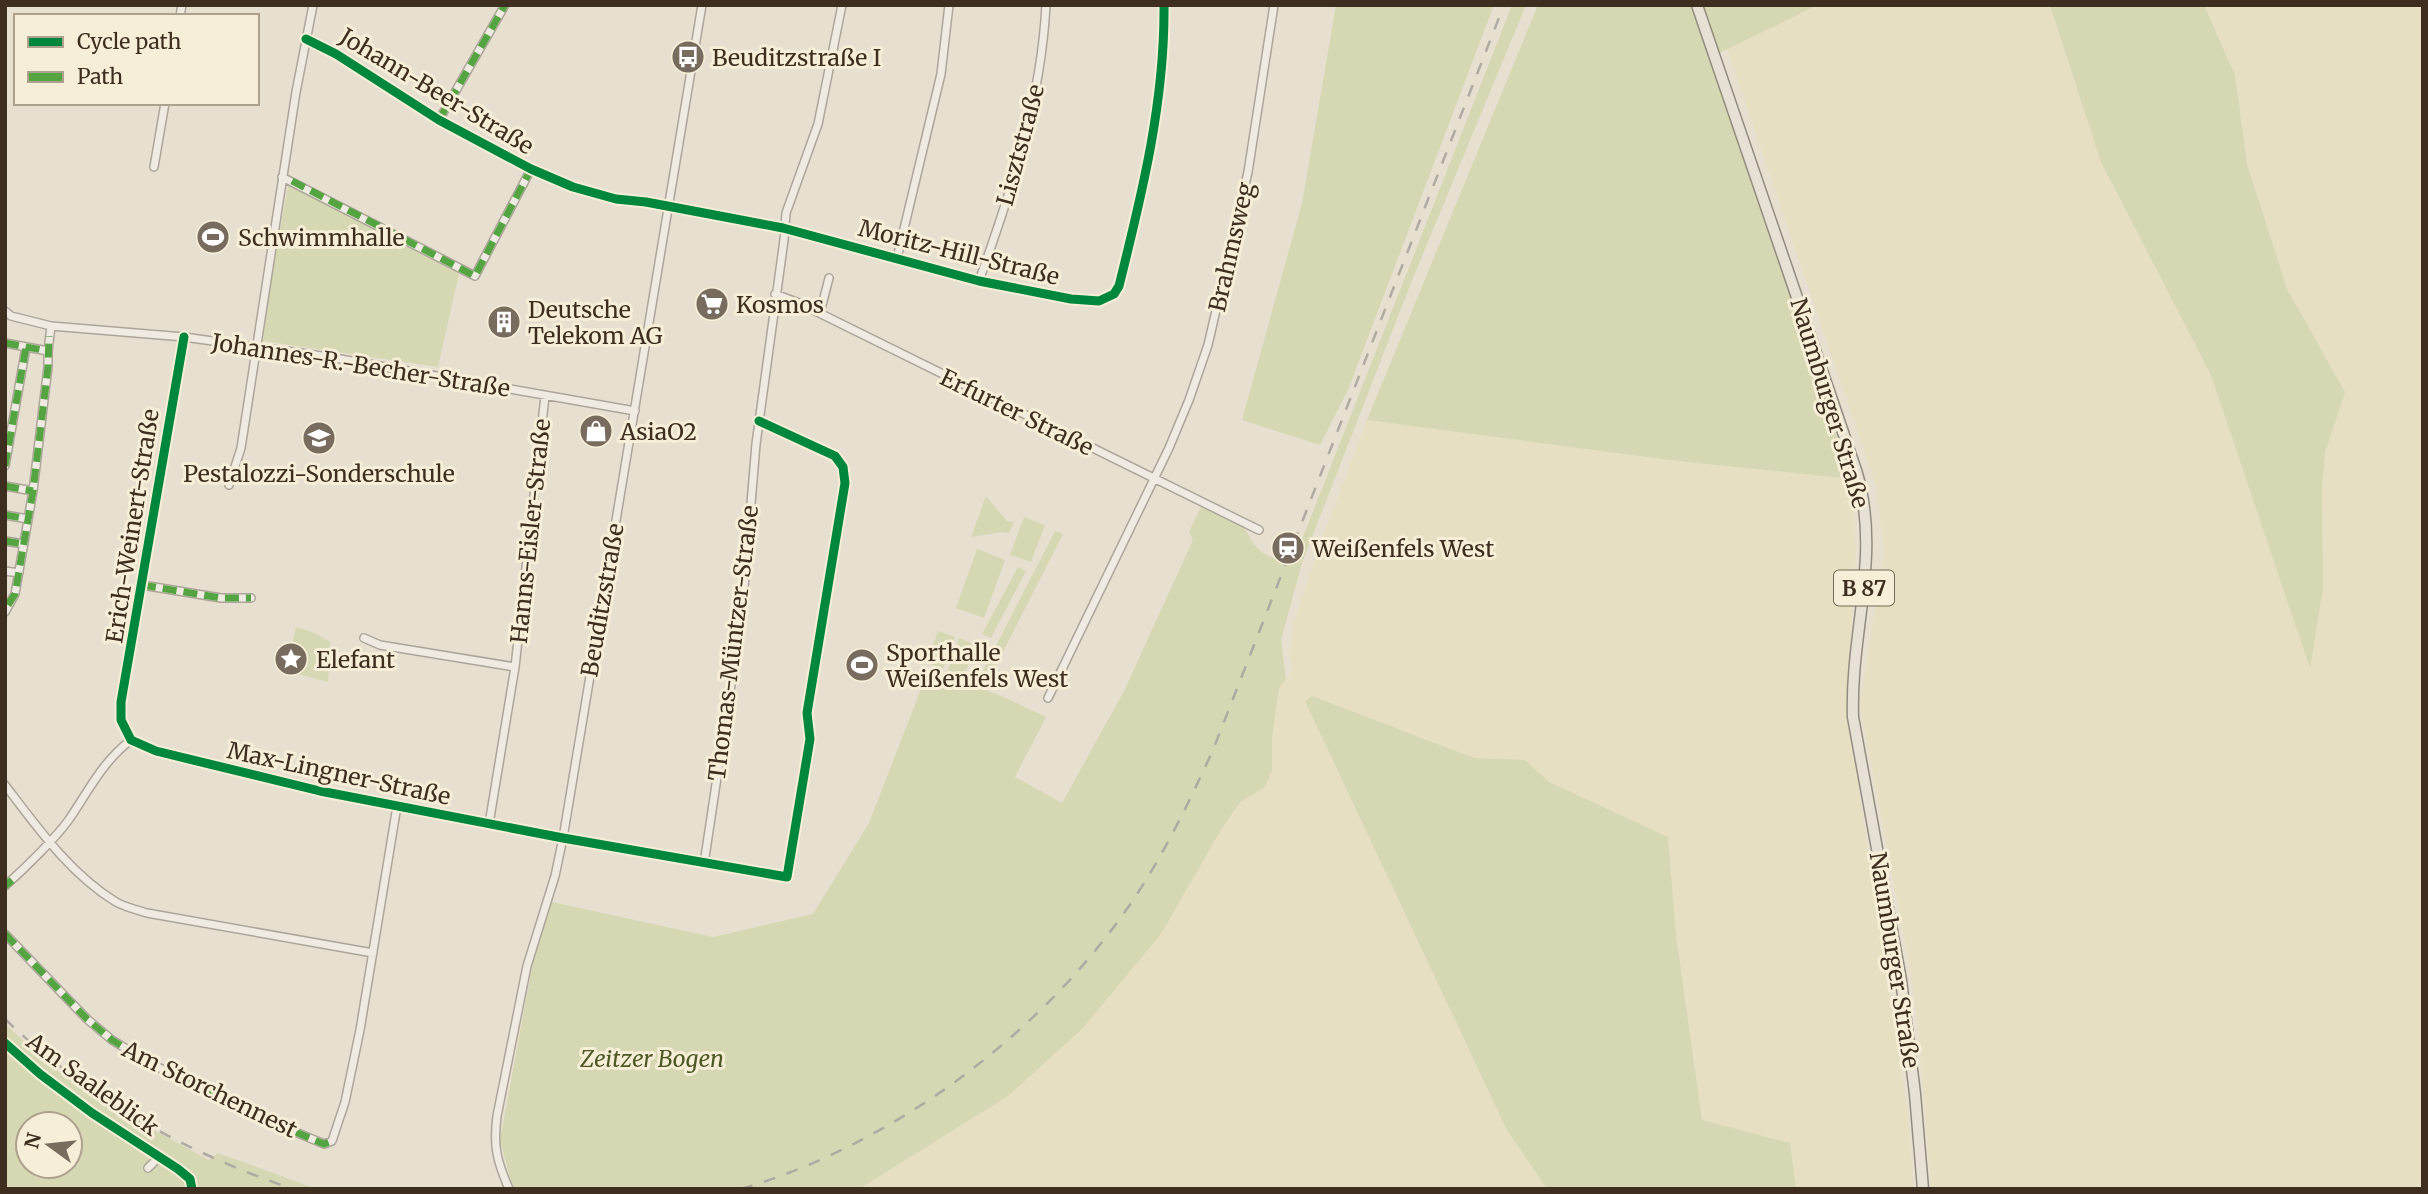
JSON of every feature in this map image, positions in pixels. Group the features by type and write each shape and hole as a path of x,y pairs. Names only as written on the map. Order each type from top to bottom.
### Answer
{"main road":[{"name":"Naumburger Straße","path":"1697,5 1864,499 1868,529 1867,559 1853,675 1853,717 1901,980 1923,1189"}],"street":[{"path":"229,485 241,448 282,177 313,5"},
{"path":"439,120 505,5"},
{"name":"Beuditzstraße","path":"509,1189 497,1161 494,1139 497,1116 527,965 555,876 563,838 702,5"},
{"name":"Thomas-Müntzer-Straße","path":"704,864 742,611 759,421 783,228 818,124 842,5"},
{"path":"897,258 941,74 950,5"},
{"name":"Lisztstraße","path":"979,281 1016,169 1031,113 1046,5"},
{"name":"Moritz-Hill-Straße","path":"670,206 783,228 979,281 1071,299 1099,300 1114,294 1119,286 1144,187 1157,110 1164,5"},
{"name":"Brahmsweg","path":"1048,698 1169,448 1189,400 1213,326 1248,172 1274,5"},
{"name":"Johann-Beer-Straße","path":"306,39 322,46 439,120 531,169 573,187 616,199 670,206"},
{"path":"154,167 165,105"},
{"path":"282,177 474,276 531,169"},
{"path":"820,313 829,278"},
{"name":"Erfurter Straße","path":"775,294 820,313 1259,530"},
{"name":"Johannes-R.-Becher-Straße","path":"5,311 10,316 51,326 184,337 342,359 635,411"},
{"path":"5,612 19,573 33,491 51,326"},
{"name":"Erich-Weinert-Straße","path":"131,740 121,720 121,702 184,337"},
{"path":"5,343 48,351"},
{"path":"5,466 26,347"},
{"name":"Hanns-Eisler-Straße","path":"489,824 515,667 545,396"},
{"name":"Max-Lingner-Straße","path":"131,740 156,751 320,791 704,864 787,877 808,759 810,739 807,713 845,483 843,467 835,456 759,421"},
{"path":"5,486 33,491"},
{"path":"5,515 28,519"},
{"path":"5,541 24,544"},
{"path":"5,571 19,573"},
{"name":"Erich-Weinert-Straße","path":"142,585 221,598 251,598"},
{"name":"Hanns-Eisler-Straße","path":"364,638 380,645 515,667"},
{"path":"5,886 68,821 100,772 118,750 131,740"},
{"path":"5,785 81,877 118,904 147,913 373,953"},
{"name":"Max-Lingner-Straße","path":"345,1102 360,1030 397,806"},
{"name":"Am Storchennest","path":"5,934 112,1040 146,1061 241,1110 324,1144 332,1141 345,1102"},
{"name":"Am Saaleblick","path":"5,1043 40,1074 92,1113 178,1169"},
{"path":"148,1168 160,1156"}],"shaded area":[{"path":"1817,5 2050,5 2101,162 2211,375 2310,666 2323,589 2322,490 2325,452 2345,392 2287,289 2247,164 2235,75 2204,5 2423,5 2423,1189 1931,1189 1918,1024 1860,705 1884,553 1877,489 1727,49"},
{"path":"1367,420 1678,461 1852,479 1856,549 1847,711 1908,1114 1914,1189 1796,1189 1790,1143 1702,1121 1676,935 1667,837 1549,782 1525,760 1474,758 1312,696 1305,701 1506,1128 1547,1189 859,1189 1008,1096 1241,801 1264,788 1272,771 1272,738 1279,688 1293,670 1289,653 1294,622 1318,549"}],"green space":[{"path":"1336,5 1494,5 1348,390 1320,445 1242,420 1302,203"},
{"name":"Zeitzer Bogen","path":"1512,5 1526,5 1411,283 1302,563 1281,640 1286,679 1279,688 1272,738 1272,771 1264,788 1241,801 1223,826 1161,934 1082,1029 1008,1096 859,1189 513,1189 500,1140 536,946 552,902 713,937 813,914 869,823 928,671 997,694 1046,717 1015,777 1062,803 1124,691 1193,540 1189,532 1201,507 1245,528 1263,553 1292,565"},
{"path":"1538,5 1817,5 1709,58 1810,348 1852,479 1678,461 1367,420"},
{"path":"2050,5 2204,5 2235,75 2247,164 2287,289 2345,392 2325,452 2322,490 2323,589 2310,668 2211,375 2101,162"},
{"path":"289,181 459,274 438,367 263,341 267,302"},
{"path":"986,496 1007,521 1014,522 1009,533 971,537"},
{"path":"1024,517 1045,525 1031,562 1010,555"},
{"path":"1055,531 1063,534 990,677 982,673"},
{"path":"977,549 1005,560 984,618 956,608"},
{"path":"1018,567 1026,571 991,638 982,634"},
{"path":"296,627 315,633 330,642 328,682 286,671"},
{"path":"938,631 955,637 943,669 927,663"},
{"path":"959,638 976,645 964,676 948,670"},
{"path":"1312,696 1474,758 1525,760 1549,782 1668,837 1676,935 1702,1120 1790,1143 1796,1189 1547,1189 1506,1128 1305,701"},
{"path":"5,1024 50,1065 97,1099 209,1160 218,1153 317,1189 5,1189"}],"railway":[{"path":"741,1189 800,1169 857,1142 912,1111 965,1074 1015,1033 1061,989 1103,941 1139,891 1179,822 1213,750 1504,5"},
{"path":"5,1019 69,1073 139,1120 214,1158 293,1189"}],"marked path":[{"path":"439,120 505,5"},
{"path":"292,181 475,276 531,169"},
{"path":"8,605 15,594 33,491 48,367 49,336"},
{"path":"5,343 48,351"},
{"path":"5,466 26,347"},
{"path":"5,486 33,491"},
{"path":"5,515 28,519"},
{"path":"5,541 24,544"},
{"path":"142,585 221,598 251,598"},
{"path":"5,886 12,880"},
{"path":"5,934 87,1019 112,1040 146,1061 241,1109 324,1144 332,1141"}],"cycle path":[{"path":"306,39 336,54 439,120 531,169 573,187 616,199 646,202 783,228 979,281 1071,299 1099,301 1114,294 1119,286 1144,182 1161,76 1164,5"},
{"path":"184,337 121,702 121,720 131,740 156,751 320,791 563,838 787,877 810,739 807,713 845,483 843,467 835,456 759,421"},
{"path":"5,1043 40,1074 92,1113 178,1169 190,1179 192,1189"}],"place":[{"name":"Beuditzstraße I","path":"688,57"},
{"name":"Schwimmhalle","path":"213,237"},
{"name":"Kosmos","path":"712,304"},
{"name":"Deutsche Telekom AG","path":"504,322"},
{"name":"AsiaO2","path":"596,431"},
{"name":"Pestalozzi-Sonderschule","path":"319,438"},
{"name":"Weißenfels West","path":"1288,548"},
{"name":"Elefant","path":"291,659"},
{"name":"Sporthalle Weißenfels West","path":"862,665"}]}
